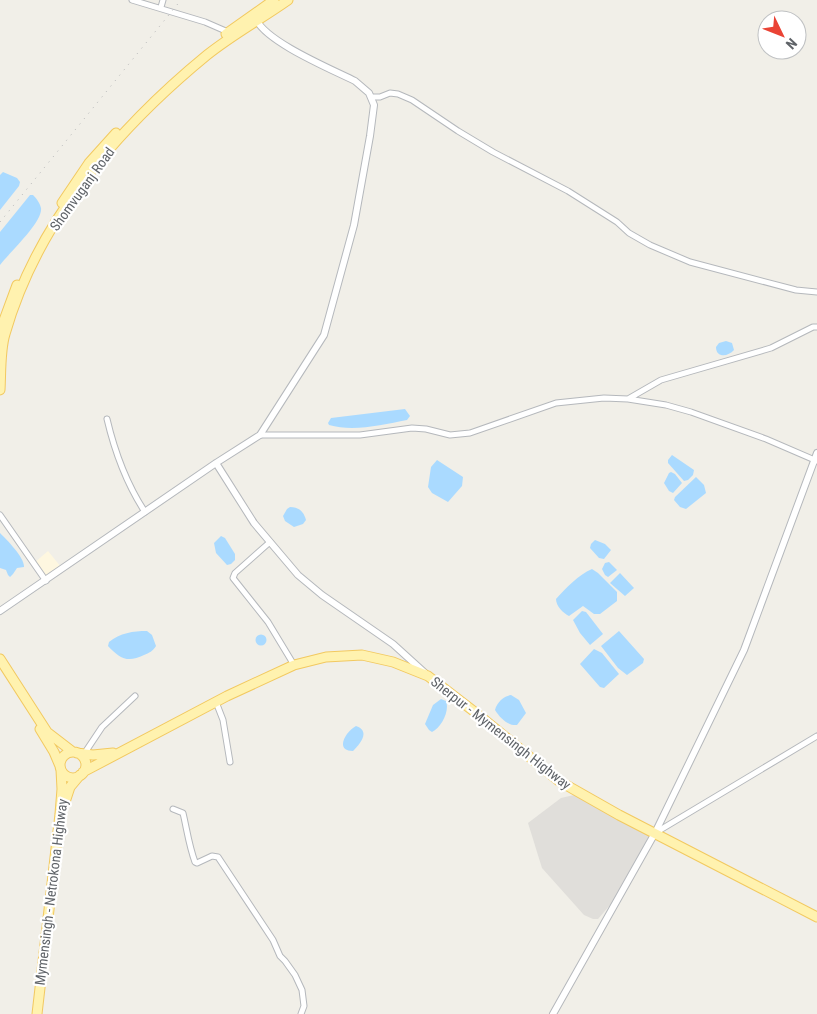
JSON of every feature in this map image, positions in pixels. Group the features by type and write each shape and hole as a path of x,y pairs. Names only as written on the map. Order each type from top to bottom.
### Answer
{"main road":[{"name":"Shomvuganj Road","path":"0,390 4,336 19,294 32,264 58,219 91,171 120,137 179,79 256,18 274,0"},
{"name":"Shomvuganj Road","path":"0,331 13,293 27,262 52,217 88,163 170,81 228,32 288,0"},
{"name":"Sherpur - Mymensingh Highway","path":"60,814 70,787 81,774 121,751 216,702 294,665 326,657 362,655 393,662 428,676 559,781 619,815 817,917"},
{"path":"0,659 47,732 78,753 85,761 81,774 69,777 60,768 62,757 69,752 78,753"},
{"name":"Mymensingh - Netrokona Highway","path":"0,666 54,752 60,768 62,789 60,814 37,1014"},
{"name":"Sherpur - Mymensingh Highway","path":"78,753 107,754 121,751"}],"street":[{"path":"132,0 205,22 228,32"},
{"path":"161,8 163,0"},
{"path":"0,611 260,435 324,335 360,196 374,112 372,98 365,88 355,81 279,42 256,18"},
{"path":"372,98 398,94 412,100 493,152 568,191 617,222 629,233 650,245 690,262 796,290 817,292"},
{"path":"628,399 661,380 771,348 817,327"},
{"path":"260,435 360,435 412,428 457,435 470,433 556,403 604,398 628,399 666,405 691,412 816,458 744,650 655,833 553,1014"},
{"path":"107,419 120,464 130,488 145,512"},
{"path":"216,463 254,523 298,575 322,595 393,644 428,676"},
{"path":"0,515 46,580"},
{"path":"270,542 235,573 233,578 268,622 294,665"},
{"path":"78,753 135,696"},
{"path":"216,702 223,720 230,762"},
{"path":"655,833 817,736"},
{"path":"173,809 183,813 195,862 197,863 212,856 218,857 273,940 280,956 302,990 304,1006 301,1014"}],"shaded area":[{"path":"48,551 61,567 46,580 34,563"},
{"path":"574,795 651,836 616,898 598,919 584,915 542,868 528,823 561,798"}],"water":[{"path":"3,172 17,178 20,182 19,186 0,210 0,175"},
{"path":"30,195 33,195 39,202 41,208 37,221 0,265 0,232"},
{"path":"726,341 732,343 734,350 726,355 720,355 716,347 719,343"},
{"path":"405,409 410,416 407,420 388,424 348,428 329,425 328,423 331,418"},
{"path":"672,455 694,470 693,475 688,480 684,481 668,463"},
{"path":"437,460 463,477 462,486 448,502 432,493 428,487 431,467"},
{"path":"671,472 682,483 673,493 669,491 664,483"},
{"path":"696,477 704,485 706,493 686,509 680,507 674,500 675,497"},
{"path":"290,507 302,512 306,520 303,524 294,527 285,521 283,516"},
{"path":"0,533 15,549 24,563 24,567 17,568 10,577 6,570 0,568"},
{"path":"221,536 225,538 235,554 235,560 231,564 227,565 216,553 214,543"},
{"path":"595,540 605,544 611,550 604,559 599,558 590,548"},
{"path":"609,562 617,570 608,577 602,569 605,563"},
{"path":"592,569 617,592 617,601 600,614 594,614 583,606 569,616 560,609 556,599 577,578"},
{"path":"620,573 634,588 625,596 610,583"},
{"path":"582,611 586,612 603,634 590,645 580,633 573,620"},
{"path":"147,631 152,635 156,646 151,652 133,659 120,657 108,646 109,642 122,635"},
{"path":"619,631 644,659 643,663 627,675 618,668 601,646"},
{"path":"261,634 267,640 261,646 255,640"},
{"path":"594,649 602,653 619,674 604,688 600,687 580,664"},
{"path":"511,695 519,700 526,713 517,725 504,721 495,710 501,700"},
{"path":"441,699 446,701 446,714 439,727 432,732 425,724 433,705"},
{"path":"356,726 363,731 363,738 353,751 347,750 344,748 344,740"}],"railway":[{"path":"0,222 181,0"}]}
